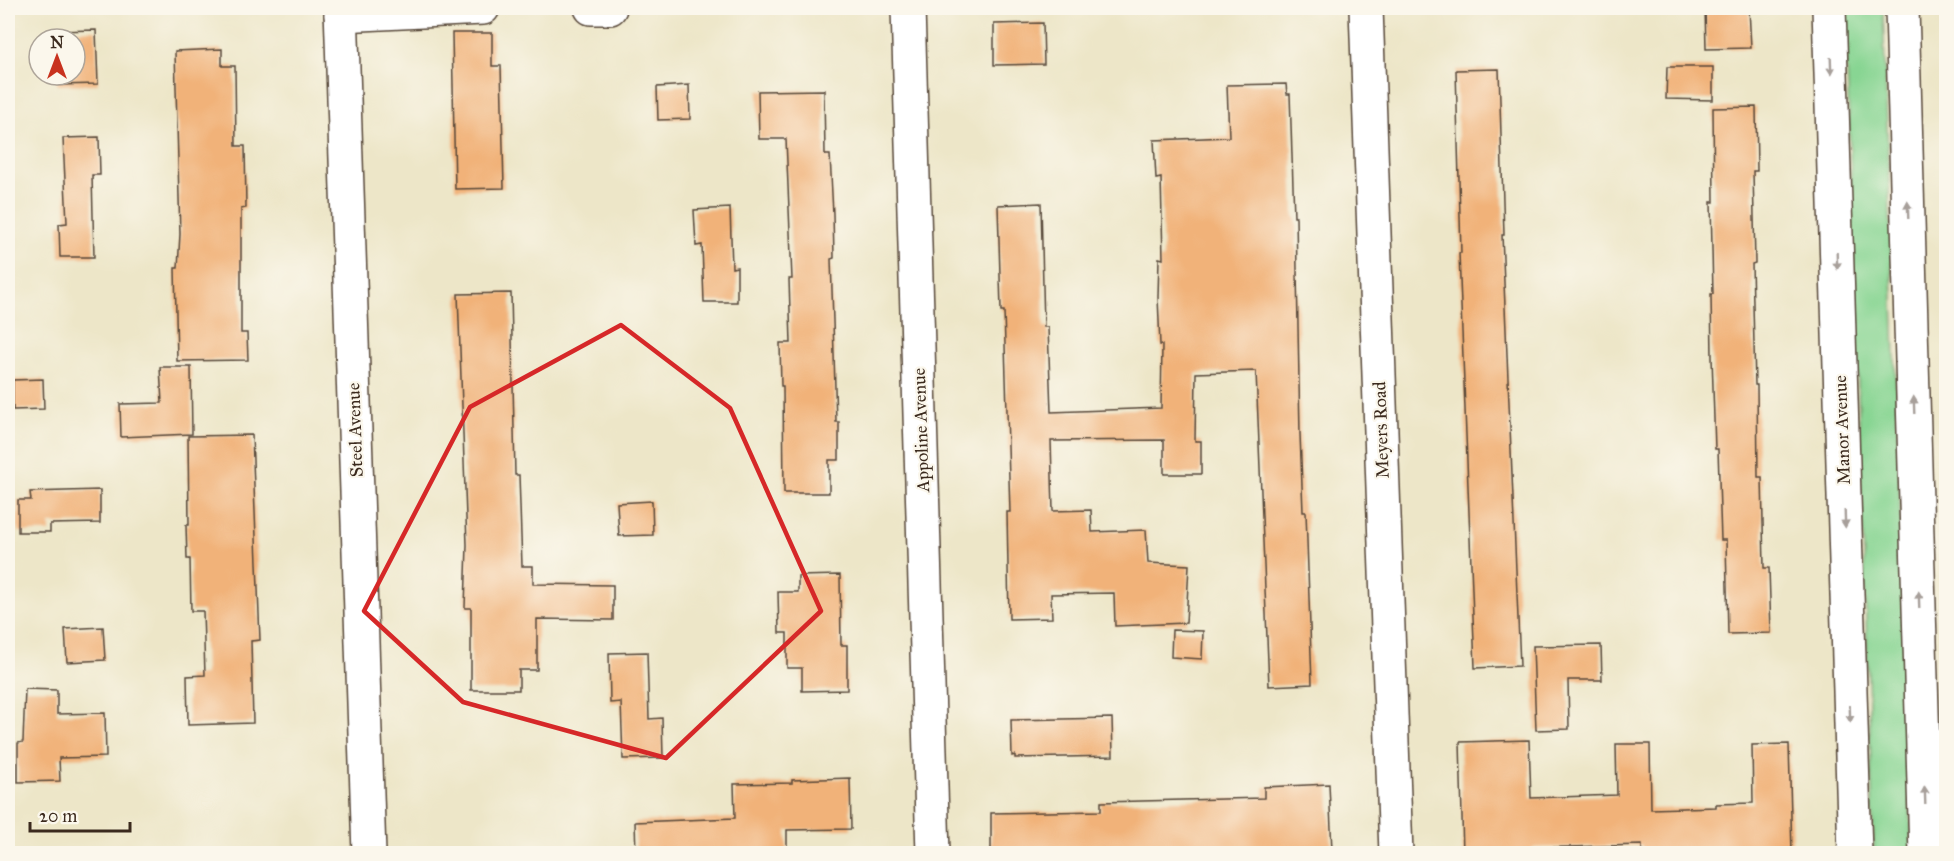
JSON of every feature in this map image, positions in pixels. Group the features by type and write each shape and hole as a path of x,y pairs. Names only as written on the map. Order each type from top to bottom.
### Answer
{"street":[{"path":"341,11 483,8"},
{"path":"591,8 610,8"},
{"name":"Appoline Avenue","path":"908,8 933,854"},
{"name":"Meyers Road","path":"1366,8 1396,854"},
{"name":"Manor Avenue","path":"1829,8 1855,854"},
{"path":"1902,8 1926,854"},
{"name":"Steel Avenue","path":"341,11 369,854"}],"highlighted area":[{"path":"621,325 730,408 821,611 666,758 463,702 364,611 470,407"}],"green space":[{"path":"1845,8 1883,8 1912,853 1874,853"}],"building":[{"path":"1705,8 1749,8 1751,48 1706,49"},
{"path":"1043,23 1044,64 994,65 994,24"},
{"path":"87,30 96,30 98,84 87,84"},
{"path":"452,33 492,33 492,66 501,66 504,188 455,189"},
{"path":"222,49 222,66 235,66 236,146 245,146 246,208 241,209 241,333 247,333 248,360 177,361 175,268 178,268 180,234 175,51"},
{"path":"1667,67 1713,67 1713,100 1666,99"},
{"path":"1499,69 1504,235 1502,235 1520,666 1475,668 1459,253 1461,253 1456,70"},
{"path":"1286,84 1287,94 1290,94 1294,217 1296,217 1300,434 1303,512 1306,512 1312,684 1269,686 1256,371 1196,373 1195,441 1201,441 1201,474 1164,474 1164,440 1051,441 1053,511 1091,510 1092,532 1146,530 1148,563 1189,565 1186,623 1115,626 1114,593 1051,594 1052,618 1009,619 1007,512 1010,512 1004,311 1001,311 998,205 1041,203 1044,327 1048,327 1051,412 1161,408 1162,345 1160,345 1158,297 1159,258 1163,259 1161,178 1156,179 1154,140 1229,137 1227,85"},
{"path":"689,85 690,119 658,120 657,87"},
{"path":"824,90 825,155 830,155 833,214 834,258 831,259 839,460 829,460 829,493 784,493 783,386 781,386 780,343 791,343 789,279 792,279 786,139 759,139 758,91"},
{"path":"1756,107 1757,171 1753,171 1755,263 1752,264 1755,385 1757,385 1758,477 1762,477 1764,568 1769,568 1771,633 1728,634 1726,540 1721,540 1712,357 1713,108"},
{"path":"99,137 100,175 92,175 94,257 60,257 59,224 67,223 63,138"},
{"path":"730,208 732,268 737,267 737,302 704,302 702,245 696,246 694,210"},
{"path":"511,293 515,475 519,475 522,566 533,566 533,584 613,585 613,620 537,619 537,670 519,670 519,690 471,690 471,608 465,608 467,545 458,294"},
{"path":"160,367 191,367 192,434 121,437 120,404 162,403"},
{"path":"43,379 44,409 13,410 13,380"},
{"path":"252,435 260,640 251,641 253,723 188,725 187,676 205,675 203,611 191,611 190,559 187,559 188,436"},
{"path":"100,490 100,523 50,524 50,532 18,532 18,500 31,500 30,492"},
{"path":"652,501 653,535 619,536 617,503"},
{"path":"840,575 841,645 847,645 847,690 802,691 802,668 787,668 787,633 779,633 778,592 798,592 798,576"},
{"path":"103,627 105,660 67,662 65,629"},
{"path":"1172,630 1203,631 1202,659 1171,657"},
{"path":"1601,645 1602,680 1568,680 1569,729 1536,730 1533,646"},
{"path":"647,652 649,719 662,718 663,758 623,759 621,702 610,703 609,653"},
{"path":"25,689 57,690 57,714 105,713 106,757 59,758 60,781 18,782 18,743 23,742"},
{"path":"1112,718 1113,756 1015,758 1015,755 1012,756 1011,720"},
{"path":"1529,740 1531,798 1617,795 1616,744 1650,744 1651,809 1716,807 1716,804 1753,803 1752,745 1789,744 1792,853 1642,854 1642,845 1532,848 1532,854 1463,854 1460,742"},
{"path":"850,778 851,829 787,830 787,854 636,854 635,822 735,818 734,784 792,783 792,780"},
{"path":"1329,784 1332,851 1272,854 1224,854 1224,850 1161,852 1161,854 991,854 991,813 1101,811 1101,802 1264,798 1264,787"}]}
